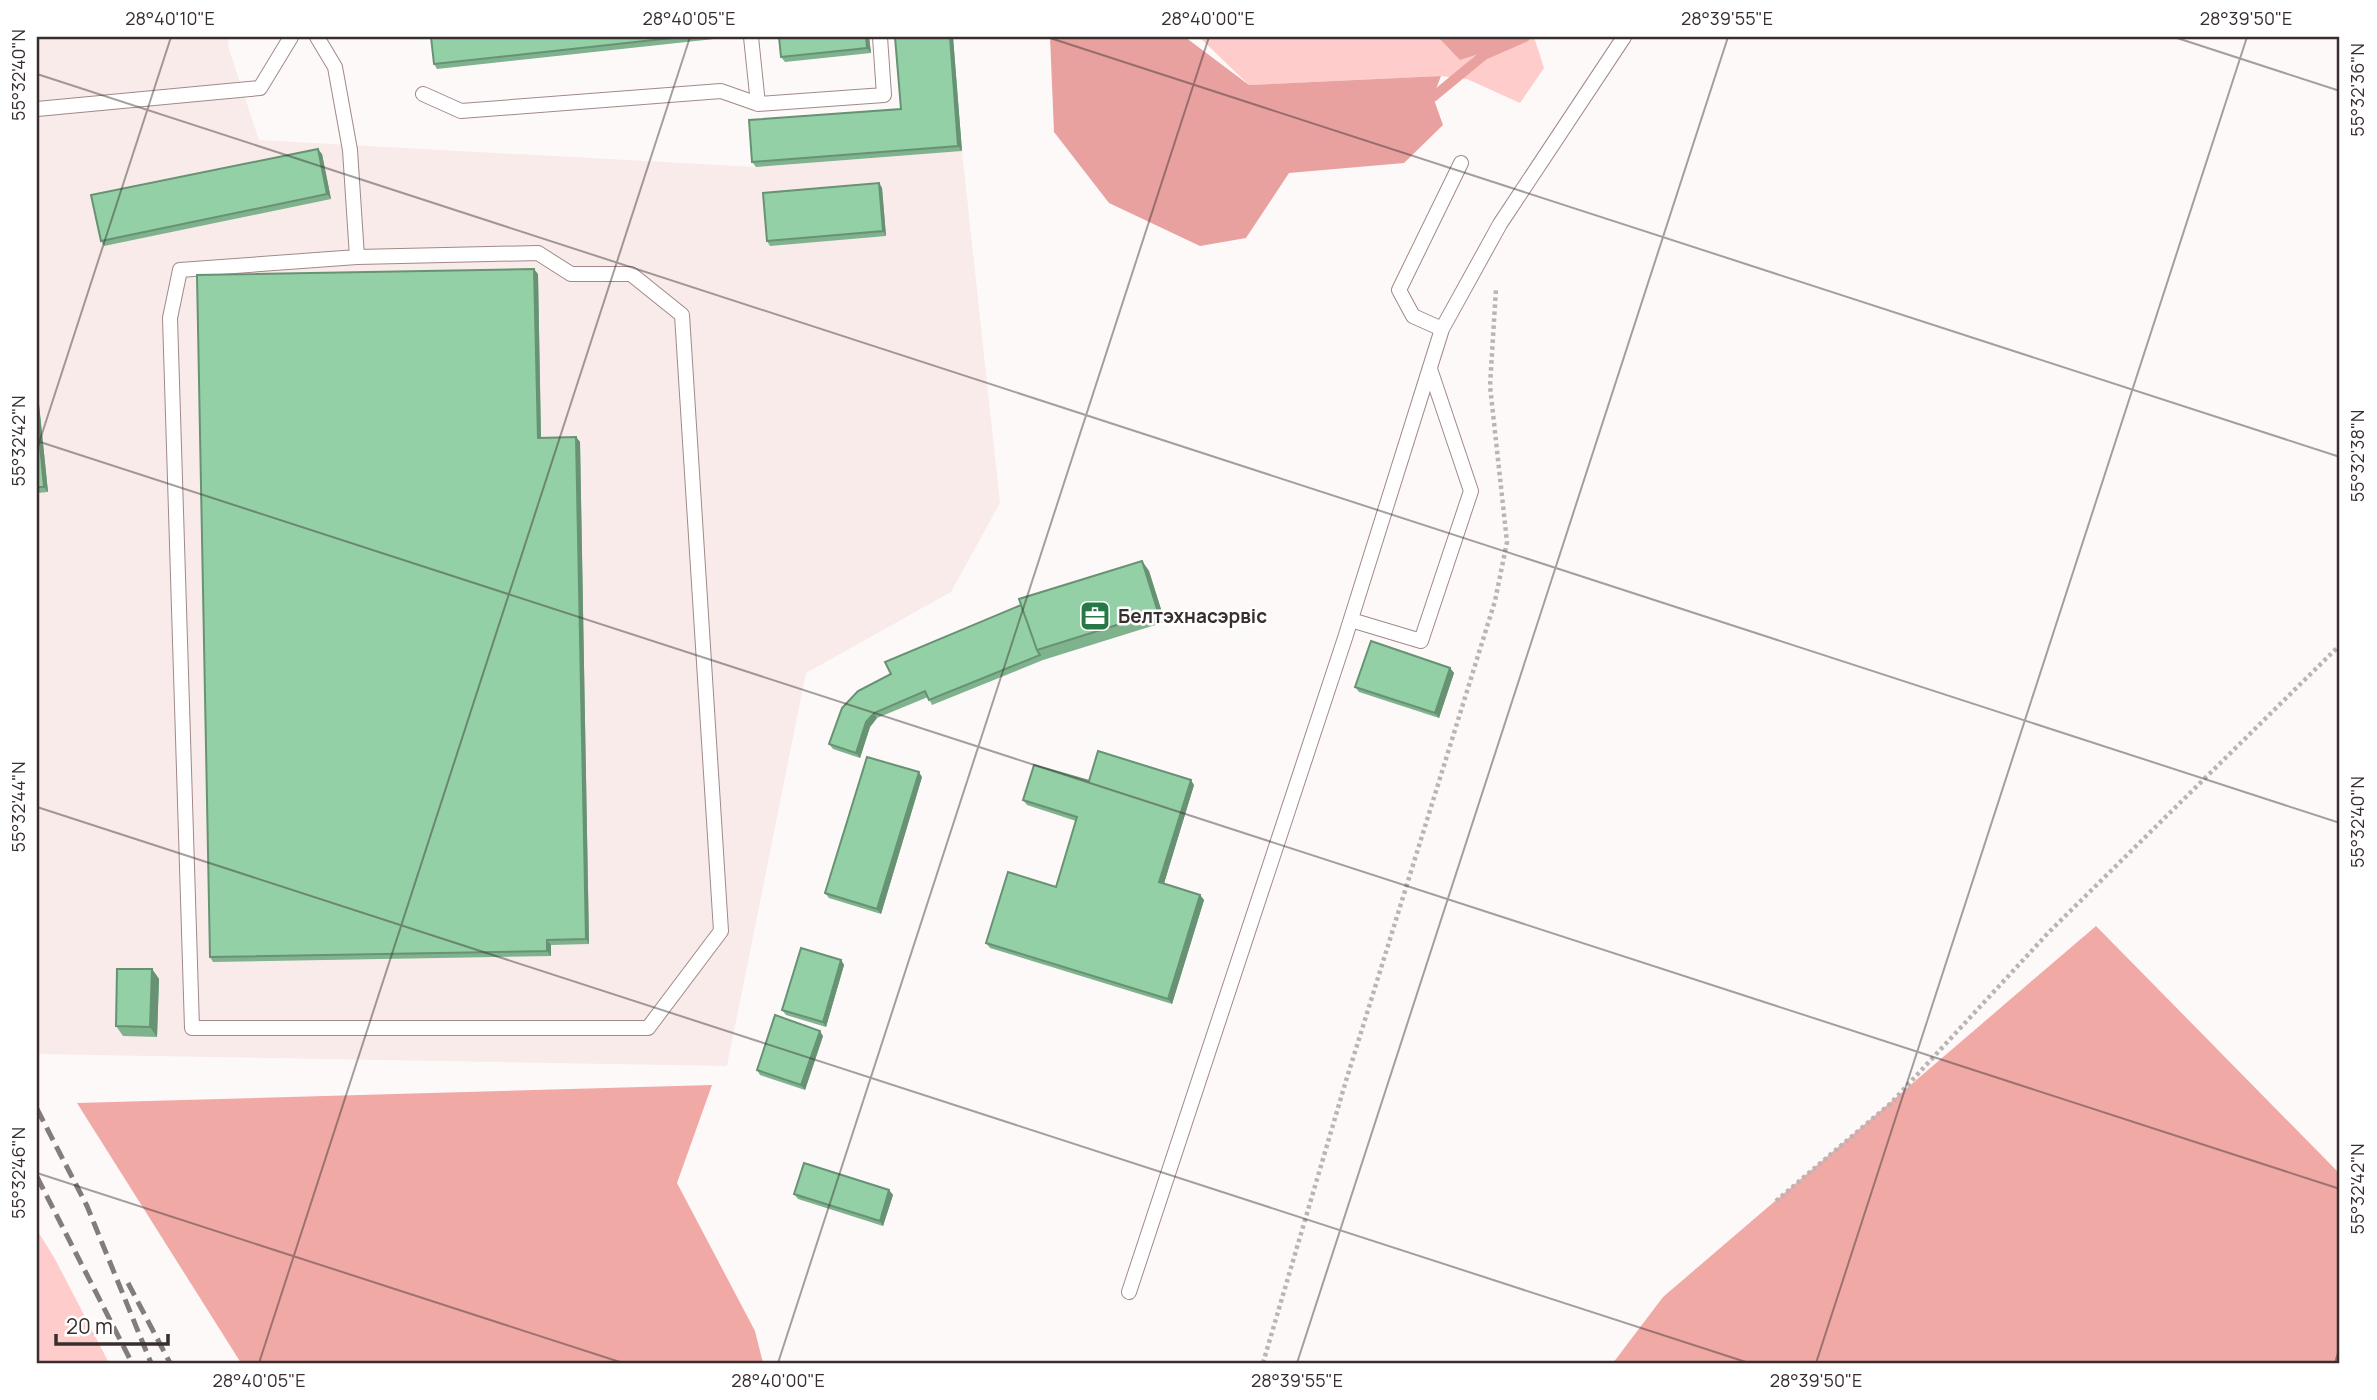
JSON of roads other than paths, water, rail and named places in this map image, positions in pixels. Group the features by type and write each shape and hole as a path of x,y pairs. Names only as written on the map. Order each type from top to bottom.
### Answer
{"lane":[{"path":"37,109 260,88 291,37"},
{"path":"317,37 335,67 351,150 357,257"},
{"path":"751,37 758,104"},
{"path":"423,94 461,111 721,91 758,104 884,95 880,37"},
{"path":"1129,1292 1351,620 1442,328 1500,224 1625,37"},
{"path":"1442,328 1413,316 1399,290 1461,163"},
{"path":"538,253 571,274 631,274 682,316 721,931 648,1028 192,1028 170,318 180,270 357,257 538,253"},
{"path":"1351,620 1421,641 1471,491 1430,369"}],"waterway":[{"path":"1433,97 1484,55 1525,37"}],"railway":[{"path":"37,1109 87,1206 151,1363"},
{"path":"37,1177 132,1363"},
{"path":"128,1283 170,1363"}],"place":[{"name":"Белтэхнасэрвіс","path":"1095,616"}]}
